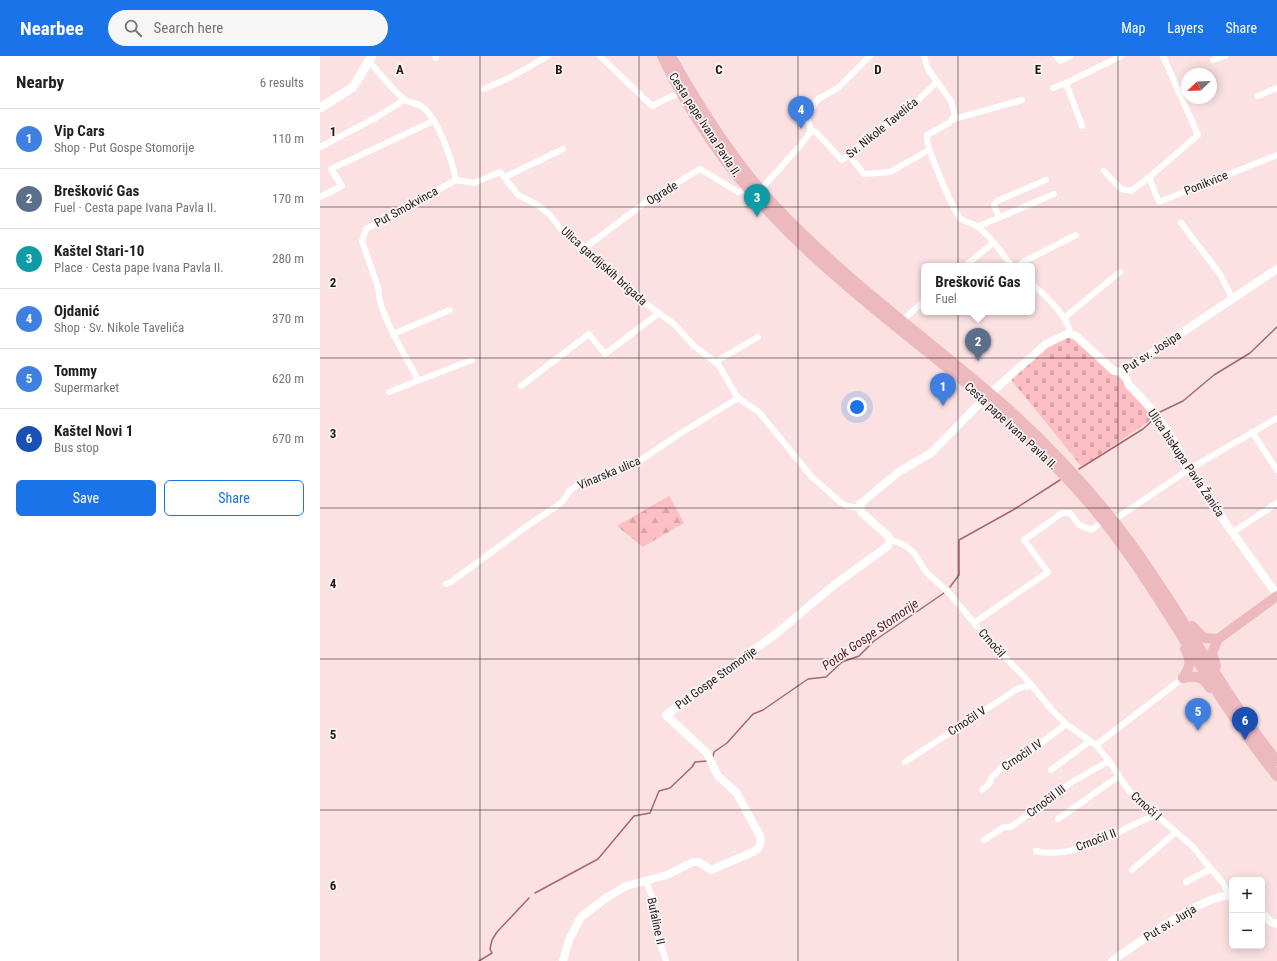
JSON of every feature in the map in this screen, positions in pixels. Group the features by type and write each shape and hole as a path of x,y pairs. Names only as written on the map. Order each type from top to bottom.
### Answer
{"main road":[{"name":"Cesta pape Ivana Pavla II.","path":"662,56 671,75 709,136 741,181 766,210 844,284 963,380 1002,414 1072,484 1127,553 1223,700 1277,776"},
{"name":"Cesta pape Ivana Pavla II.","path":"671,56 716,132 760,189 797,229 830,260 1014,414 1055,454 1114,520 1183,621 1225,688 1277,762"},
{"path":"320,108 353,86 370,58"},
{"path":"943,354 958,360 995,389 1010,403 1014,414"},
{"path":"963,380 969,392 980,403 993,413 1002,414"},
{"path":"1225,688 1225,681 1212,653 1218,639 1277,596"},
{"path":"1183,621 1191,625 1196,632 1204,638 1218,639"},
{"path":"1181,634 1182,644 1190,657 1190,664 1183,678"},
{"path":"1183,678 1197,677 1205,680 1215,696 1223,700"}],"street":[{"path":"484,89 511,77 548,56"},
{"path":"600,56 652,106 676,94"},
{"path":"764,186 799,148 811,131 808,116 818,99 838,88 870,56"},
{"path":"924,56 928,69 951,101 956,115 954,119"},
{"path":"1056,56 1060,61 1070,56"},
{"path":"1053,88 1121,56"},
{"path":"1104,171 1121,189 1131,191 1149,178 1198,135 1163,56"},
{"path":"1213,60 1225,56"},
{"path":"370,58 404,100 420,106 432,119 454,168 456,180 474,184 500,172 505,177 563,149"},
{"name":"Sv. Nikole Tavelića","path":"811,131 816,132 842,160 889,121 914,104 937,82"},
{"path":"1066,83 1082,126"},
{"path":"1258,96 1277,88"},
{"path":"320,148 377,117 404,100"},
{"path":"1010,263 993,242 977,227 962,220 954,208 929,150 926,139 927,135 954,119 1022,100"},
{"path":"320,197 342,186 331,168 428,123 432,119"},
{"path":"849,155 864,174 890,172 929,150"},
{"name":"Ponikvice","path":"1149,178 1159,202 1277,155"},
{"name":"Ograde","path":"586,247 646,202 700,169 738,192 743,190"},
{"name":"Ulica gardijskih brigada","path":"505,177 518,196 536,204 550,215 564,233 586,247 598,262 631,293 674,324 694,346 715,362 738,398 759,412 811,476 840,502 847,506 860,508"},
{"name":"Put Smokvinca","path":"418,380 394,334 378,297 379,290 362,241 366,229 456,180"},
{"path":"999,217 994,205 997,201 1046,180"},
{"path":"977,227 1054,194"},
{"path":"1181,223 1220,274 1232,298"},
{"path":"1022,263 1076,235"},
{"path":"968,263 993,242"},
{"name":"Put sv. Josipa","path":"1070,333 1076,336 1114,372 1122,372 1277,269"},
{"path":"1064,318 1120,272"},
{"path":"995,389 1046,344 1070,333 1070,329 1064,318 1041,291 1035,286"},
{"path":"902,321 921,304"},
{"path":"394,334 450,310"},
{"path":"521,386 589,334 605,354 659,313"},
{"path":"715,362 758,337"},
{"path":"390,392 472,360"},
{"name":"Ulica biskupa Pavla Žanića","path":"1122,372 1126,382 1156,414 1174,441 1188,470 1277,596"},
{"name":"Vinarska ulica","path":"446,584 457,578 526,526 554,508 563,501 570,490 582,483 634,464 681,432 738,398"},
{"path":"890,539 861,512 860,508 863,501 900,471 931,453 980,403"},
{"path":"1114,520 1188,470 1277,418"},
{"path":"1252,432 1277,470"},
{"path":"1233,532 1277,503"},
{"path":"974,623 1048,572 1024,540 1062,513 1070,513 1079,525 1092,530 1103,521"},
{"name":"Crnočil","path":"890,539 906,546 914,553 926,572 949,593 974,623 1031,685 1037,694 1066,724 1096,745"},
{"name":"Put Gospe Stomorije","path":"563,961 569,940 581,917 606,898 626,886 667,875 693,862 699,862 711,870 755,852 761,844 760,836 736,792 718,776 707,753 666,715 777,633 834,585 882,552 888,546 890,539"},
{"path":"1096,745 1183,678"},
{"name":"Crnočil V","path":"905,762 1018,689 1031,685"},
{"name":"Crnočil IV","path":"982,790 989,784 992,777 1006,763 1036,747 1066,724"},
{"path":"1051,770 1090,741"},
{"name":"Crnoči l","path":"1096,745 1130,792 1192,846 1223,883 1229,893"},
{"name":"Crnočil III","path":"984,840 1004,827 1011,827 1072,782 1109,761"},
{"path":"1058,819 1119,776"},
{"name":"Crnočil II","path":"1036,851 1047,854 1075,849 1109,837 1128,826 1155,815"},
{"path":"1132,870 1176,832"},
{"path":"1186,882 1210,869"},
{"name":"Bufaline II","path":"646,881 654,902 660,943 666,961"},
{"name":"Put sv. Jurja","path":"1112,961 1160,928 1198,906 1229,895"},
{"path":"1265,915 1277,924 1277,927"}],"green space":[{"path":"1068,335 1078,340 1102,360 1126,384 1155,417 1082,467 1010,378 1055,341"},
{"path":"669,496 684,523 643,547 617,526"}],"waterway":[{"name":"Potok Gospe Stomorije","path":"1160,412 1183,401 1214,375 1250,353 1277,327"},
{"name":"Potok Gospe Stomorije","path":"1079,469 1143,429 1154,419"},
{"name":"Potok Gospe Stomorije","path":"950,587 959,575 959,540 1013,510 1060,480"},
{"name":"Potok Gospe Stomorije","path":"713,757 714,752 727,743 753,714 763,710 808,679 826,677 842,662 859,656 874,641 944,593"},
{"name":"Potok Gospe Stomorije","path":"535,893 598,859 634,816 650,813 659,791 670,788 692,767 695,762 707,761"},
{"name":"Potok Gospe Stomorije","path":"479,961 492,953 490,949 492,940 497,932 529,898"}],"place":[{"name":"Ojdanić","path":"801,129"},
{"name":"Kaštel Stari-10","path":"757,217"},
{"name":"Brešković Gas","path":"978,361"},
{"name":"Vip Cars","path":"943,406"},
{"name":"Tommy","path":"1198,731"},
{"name":"Kaštel Novi 1","path":"1245,740"}]}
